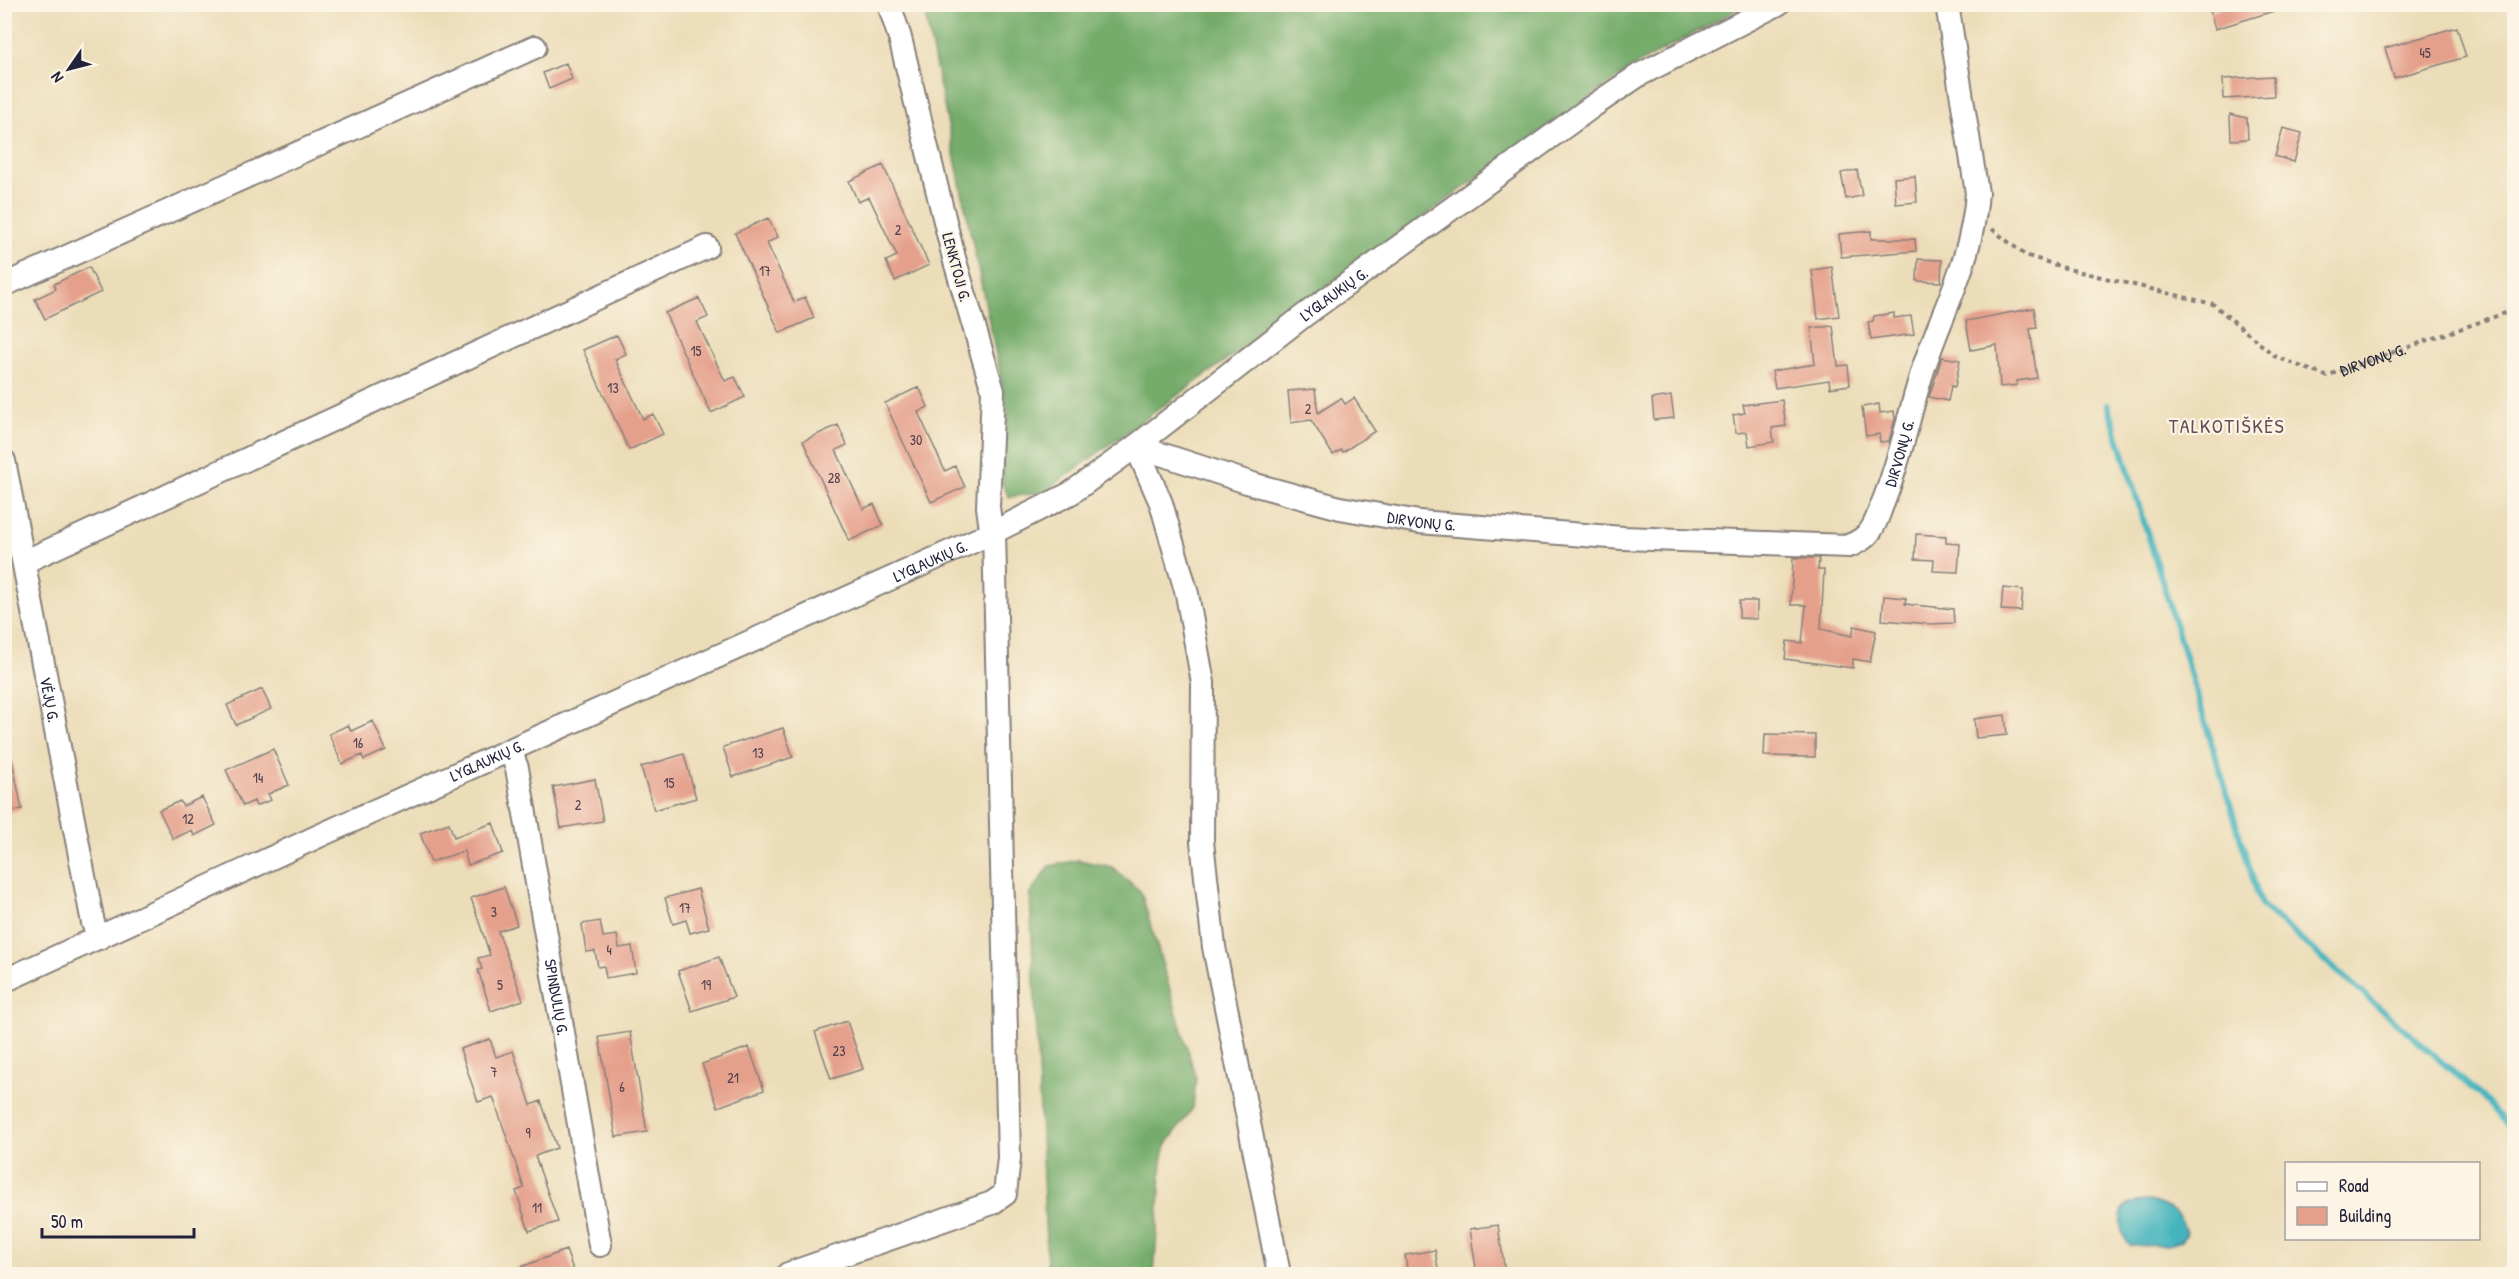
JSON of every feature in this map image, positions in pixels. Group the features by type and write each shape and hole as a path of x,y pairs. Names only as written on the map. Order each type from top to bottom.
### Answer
{"street":[{"name":"LENKTOJI G.","path":"788,1275 992,1203 1005,1194 1009,1158 994,532 988,507 993,391 954,258 900,38 889,4"},
{"name":"LYGLAUKIŲ G.","path":"4,981 994,532 1071,493 1136,447 1306,314 1593,106 1639,75 1778,4"},
{"path":"1947,4 1977,194 1975,221"},
{"path":"4,285 535,47"},
{"name":"DIRVONŲ G.","path":"1136,447 1256,485 1340,508 1419,522 1623,538 1849,546 1861,541 1871,530 1887,493 1903,446 1922,372 1967,254 1975,221"},
{"path":"24,561 706,247"},
{"path":"1136,447 1161,502 1186,594 1203,683 1202,842 1214,947 1279,1275"},
{"name":"VĖJŲ G.","path":"4,461 93,923 99,938"},
{"name":"SPINDULIŲ G.","path":"510,750 518,768 600,1245"}],"path":[{"name":"DIRVONŲ G.","path":"1975,221 1992,230 2025,255 2068,269 2212,304 2276,357 2326,376 2514,310"}],"green space":[{"path":"923,5 1746,5 1638,64 1044,492 1009,497 1002,483 1008,412"},
{"path":"1078,860 1112,867 1141,892 1196,1078 1193,1108 1166,1145 1162,1161 1154,1274 1052,1274 1047,1264 1030,894 1050,866"}],"water":[{"path":"2150,1201 2173,1211 2181,1220 2186,1233 2181,1241 2168,1245 2131,1246 2127,1242 2121,1225 2122,1212 2132,1203"}],"building":[{"path":"2230,4 2284,4 2284,8 2215,29 2210,11"},
{"path":"2457,27 2466,57 2394,78 2385,48"},
{"path":"566,63 572,79 549,89 543,73"},
{"path":"2273,76 2274,96 2224,99 2223,79"},
{"path":"2230,114 2247,118 2248,139 2231,140"},
{"path":"2283,128 2302,133 2294,162 2275,156"},
{"path":"883,165 929,265 895,281 886,261 897,256 869,197 858,202 849,181"},
{"path":"1857,170 1862,196 1846,199 1841,173"},
{"path":"1915,176 1917,202 1896,204 1894,178"},
{"path":"768,218 778,237 767,243 794,302 805,297 814,318 780,333 735,233"},
{"path":"1871,231 1871,239 1915,239 1916,251 1841,257 1839,234"},
{"path":"1918,259 1942,260 1941,282 1917,281"},
{"path":"89,267 101,292 45,319 35,299 56,289 54,284"},
{"path":"1832,267 1839,316 1818,319 1812,270"},
{"path":"699,298 708,317 697,322 725,381 735,377 745,397 711,413 665,313"},
{"path":"2034,308 2037,328 2030,329 2037,378 2017,381 2017,385 2000,387 1997,345 1971,350 1966,321"},
{"path":"1894,313 1894,318 1911,316 1914,334 1871,340 1868,322 1873,321 1874,316"},
{"path":"1833,326 1838,366 1848,365 1850,385 1830,388 1829,380 1775,388 1772,371 1815,364 1811,328"},
{"path":"617,335 626,354 615,359 643,419 653,414 663,434 629,450 583,350"},
{"path":"1942,357 1960,360 1955,387 1951,386 1948,401 1929,397"},
{"path":"919,387 928,407 918,412 945,471 955,466 965,487 931,502 885,403"},
{"path":"1315,389 1318,413 1341,398 1345,404 1354,398 1375,431 1343,452 1341,450 1333,455 1311,420 1291,423 1288,391"},
{"path":"1671,396 1674,418 1654,420 1652,399"},
{"path":"1782,400 1786,426 1772,428 1774,442 1749,446 1747,432 1736,433 1733,415 1745,413 1743,405"},
{"path":"1879,404 1880,413 1894,411 1895,419 1889,441 1880,442 1879,434 1866,436 1862,407"},
{"path":"838,425 847,445 836,450 863,509 874,504 883,525 849,541 803,441"},
{"path":"1916,534 1946,536 1946,543 1960,544 1958,572 1933,571 1934,560 1915,559"},
{"path":"1793,558 1819,558 1818,570 1824,570 1821,629 1852,636 1854,626 1876,631 1870,662 1853,659 1853,668 1785,659 1787,641 1802,643 1806,605 1791,605"},
{"path":"2003,588 2023,590 2021,611 2001,610"},
{"path":"1884,596 1906,598 1905,604 1953,609 1954,623 1930,624 1882,620"},
{"path":"1739,601 1757,601 1757,619 1739,618"},
{"path":"262,689 271,709 236,725 227,705"},
{"path":"2005,715 2007,735 1976,738 1974,719"},
{"path":"373,721 386,750 364,760 362,755 342,764 329,734 348,725 351,731"},
{"path":"783,728 793,757 733,777 723,747"},
{"path":"1765,734 1815,735 1815,757 1764,756"},
{"path":"273,749 289,785 268,794 271,800 256,806 254,801 243,806 226,770"},
{"path":"684,754 696,798 654,810 641,767"},
{"path":"12,760 22,809 4,813 4,761"},
{"path":"595,779 603,821 561,828 553,787"},
{"path":"202,797 216,825 194,836 192,830 173,839 159,810 180,801 183,806"},
{"path":"449,823 454,837 493,823 503,853 468,865 464,851 431,862 420,833"},
{"path":"504,887 517,925 498,931 523,1000 491,1011 478,970 482,969 478,958 490,955 471,898"},
{"path":"698,889 709,928 690,933 686,920 673,924 665,898"},
{"path":"600,921 603,937 617,935 619,948 632,946 636,973 606,978 604,966 598,967 595,951 586,952 582,924"},
{"path":"719,957 734,997 692,1011 678,971"},
{"path":"847,1021 863,1069 831,1079 815,1032"},
{"path":"630,1032 647,1132 616,1137 599,1037"},
{"path":"490,1039 496,1057 513,1051 531,1105 541,1101 557,1148 535,1156 558,1222 529,1231 516,1191 524,1188 493,1097 478,1102 460,1049"},
{"path":"749,1047 764,1090 718,1107 702,1064"},
{"path":"1498,1225 1505,1272 1477,1275 1470,1229"},
{"path":"566,1250 575,1275 505,1275 505,1273"},
{"path":"1435,1250 1439,1275 1408,1275 1405,1255"}],"waterway":[{"path":"2108,404 2261,905 2481,1096 2514,1131"}],"district":[{"name":"TALKOTIŠKĖS","path":"2227,425"}]}
